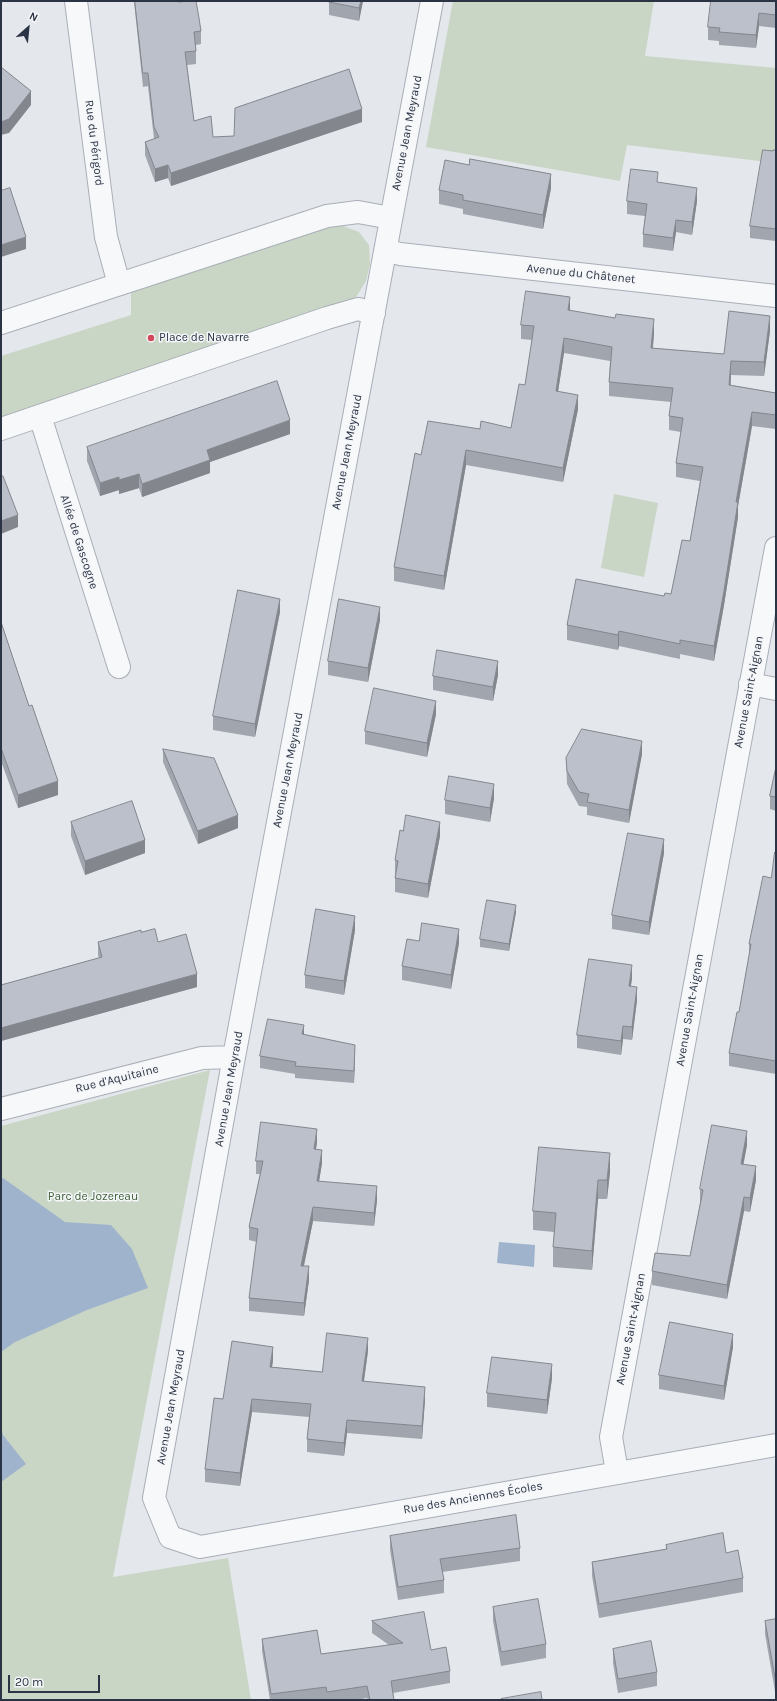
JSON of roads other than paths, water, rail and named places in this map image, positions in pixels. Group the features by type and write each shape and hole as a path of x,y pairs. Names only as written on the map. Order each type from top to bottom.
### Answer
{"street":[{"name":"Rue du Périgord","path":"76,1 106,237 119,284"},
{"name":"Avenue Jean Meyraud","path":"170,1537 154,1498 234,1058 432,1"},
{"path":"1,323 327,216 358,212 391,218"},
{"name":"Avenue du Châtenet","path":"386,250 400,254 776,296"},
{"path":"1,429 327,318 358,309 374,313"},
{"name":"Allée de Gascogne","path":"40,416 119,667"},
{"name":"Avenue Saint-Aignan","path":"617,1472 611,1437 776,548"},
{"path":"750,684 776,689"},
{"name":"Rue d'Aquitaine","path":"1,1109 202,1058 234,1058"},
{"name":"Rue des Anciennes Écoles","path":"170,1537 200,1547 776,1445"}],"water":[{"path":"3,1178 65,1222 111,1225 132,1249 148,1288 87,1310 15,1342 1,1352 1,1179"},
{"path":"499,1242 535,1245 534,1267 497,1263"},
{"path":"1,1427 3,1435 26,1464 1,1482"}],"place":[{"name":"Place de Navarre","path":"151,338"}],"park label":[{"name":"Parc de Jozereau","path":"93,1197"}]}
